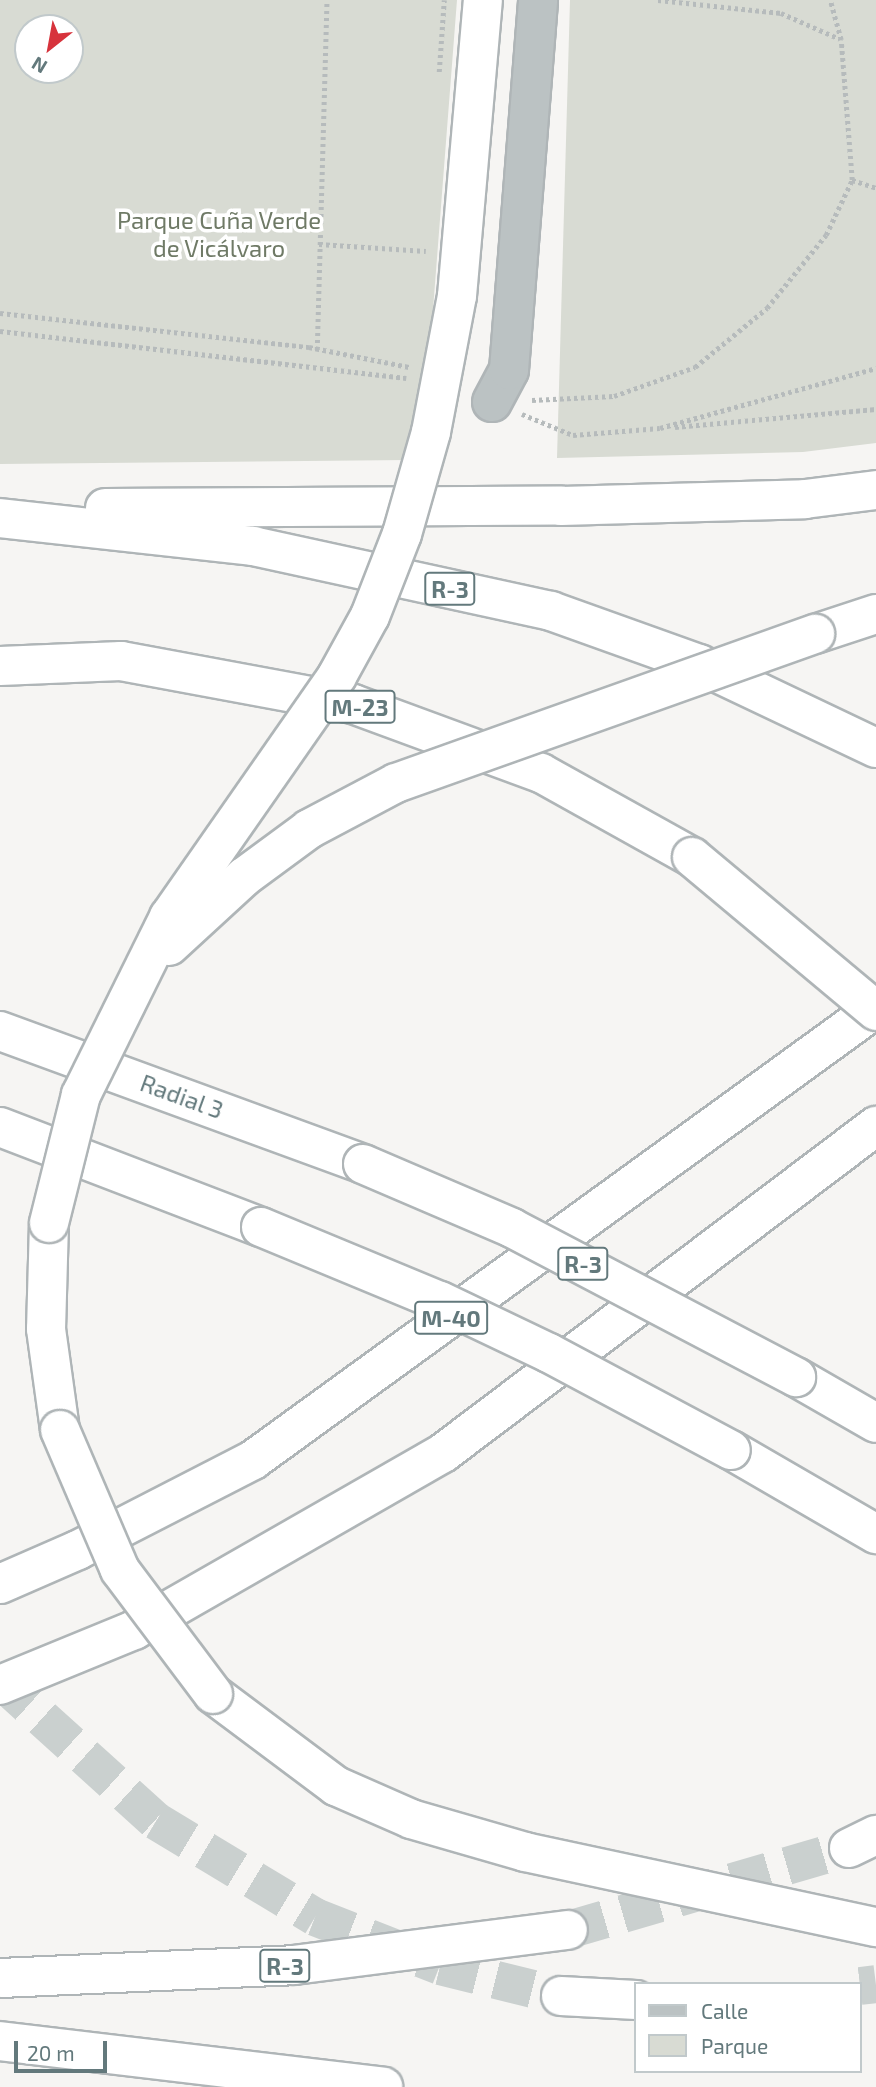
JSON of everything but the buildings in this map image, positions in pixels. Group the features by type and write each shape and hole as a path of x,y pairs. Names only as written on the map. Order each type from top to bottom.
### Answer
{"highway":[{"path":"483,0 457,296 431,432 401,534 370,616 337,676 169,917 81,1095 49,1223 46,1329 60,1430 120,1570 213,1694 336,1786 411,1819 525,1852 876,1927"},
{"path":"0,516 575,506 805,499 876,490"},
{"name":"R-3","path":"0,516 253,546 551,611 699,664 876,748"},
{"path":"127,999 182,930 309,829 397,783 876,614"},
{"name":"M-23","path":"0,666 121,661 353,704 541,773 692,857 876,1010"},
{"name":"M-40","path":"0,1584 78,1550 253,1460 876,1010"},
{"name":"Radial 3","path":"0,1031 363,1164 512,1228 796,1377 876,1423"},
{"path":"0,1685 134,1630 443,1453 876,1126"},
{"path":"0,1127 261,1227 537,1347 731,1450 876,1534"},
{"name":"R-3","path":"0,1978 294,1965 568,1930"},
{"path":"561,1996 634,2000"},
{"path":"0,2041 383,2087"}],"lane":[{"path":"492,402 509,370 538,0"}],"path":[{"path":"317,350 327,0"},
{"path":"658,0 781,13 841,40"},
{"path":"492,402 614,396 695,367 767,308 826,235 852,180 841,40 830,0"},
{"path":"852,180 876,188"},
{"path":"319,244 427,251 426,264"},
{"path":"0,313 317,350 419,369"},
{"path":"0,331 418,380"},
{"path":"660,428 876,369"},
{"path":"492,402 573,435 876,409"}],"green space":[{"name":"Parque Cuña Verde de Vicálvaro","path":"0,0 457,0 428,374 408,460 0,464"},
{"path":"570,0 876,0 876,443 803,452 557,458"}],"tunnel":[{"path":"0,1680 156,1821 315,1917 440,1966 561,1996"},
{"path":"568,1930 849,1848"},
{"path":"862,1986 876,1984"}]}
